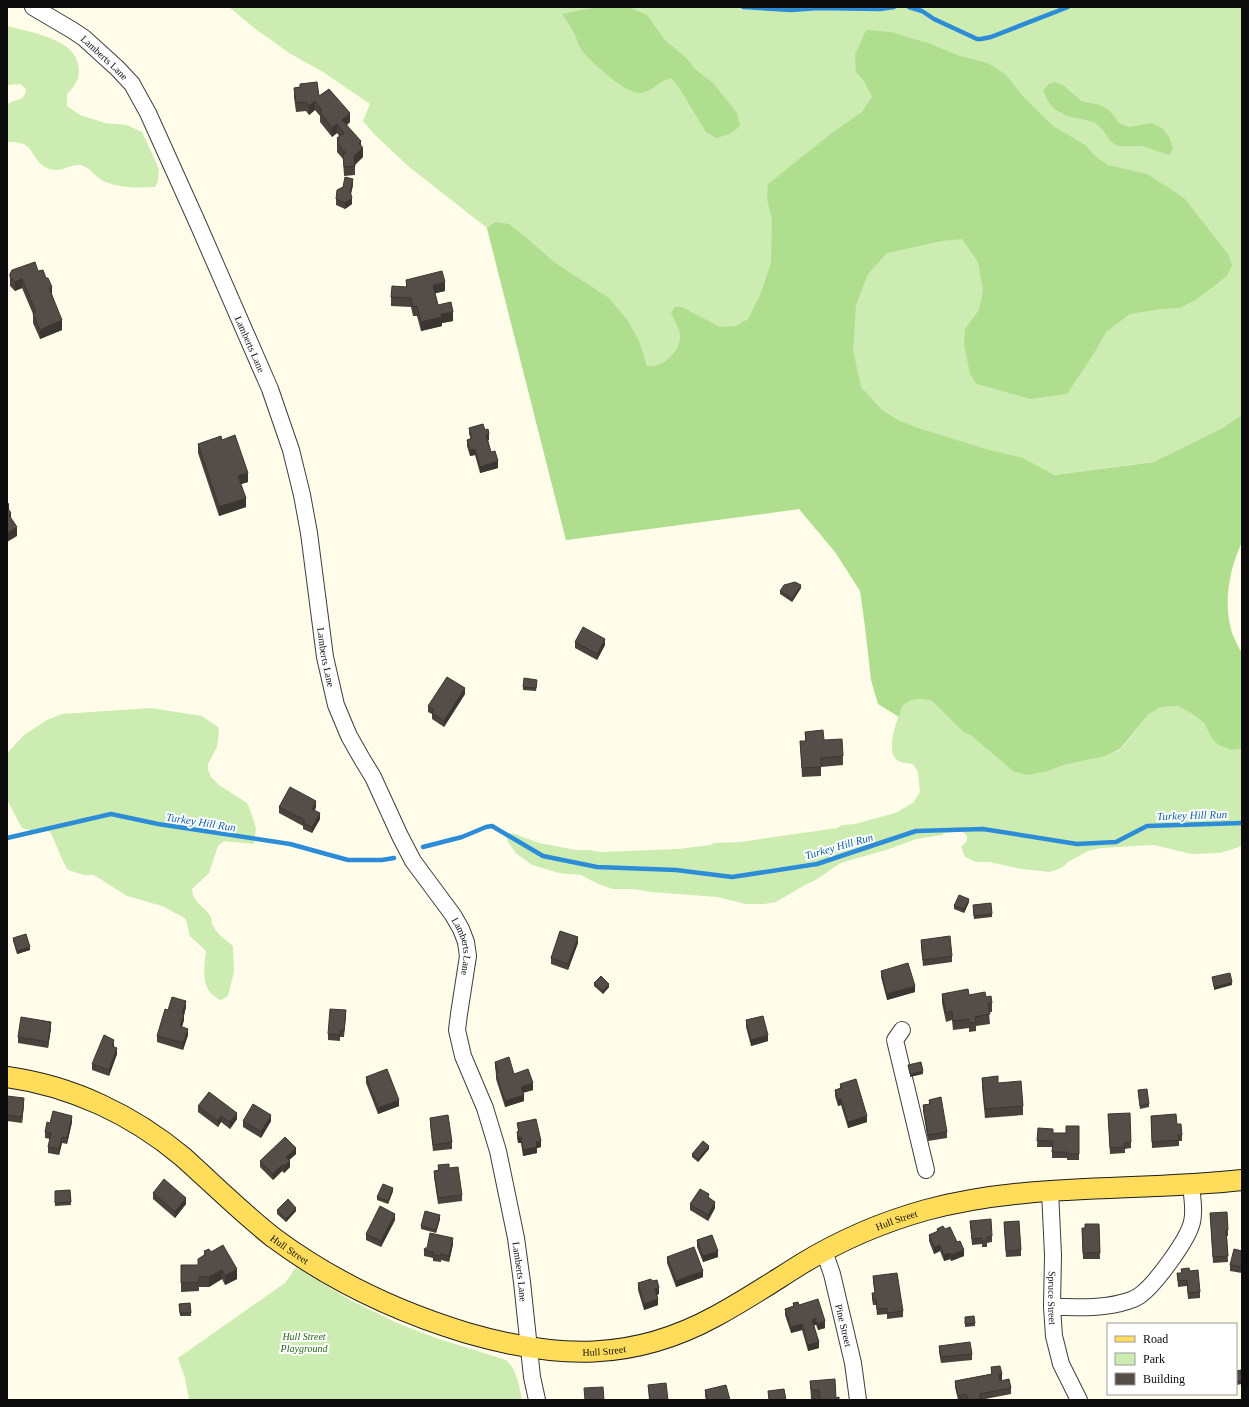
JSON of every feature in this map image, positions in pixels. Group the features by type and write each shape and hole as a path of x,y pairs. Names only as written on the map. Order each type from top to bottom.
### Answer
{"main road":[{"name":"Hull Street","path":"7,1077 46,1084 76,1094 109,1108 135,1122 182,1157 272,1236 301,1256 349,1285 395,1307 443,1325 488,1339 546,1350 600,1352 627,1348 685,1331 715,1317 824,1251 859,1234 894,1220 927,1210 987,1197 1050,1191 1191,1185 1242,1180"}],"street":[{"name":"Lamberts Lane","path":"33,7 84,38 132,84 148,113 270,389 291,450 302,495 309,533 325,657 336,705 349,736 373,777 413,861 453,915 466,942 468,956 458,1014 459,1042 485,1108 498,1151 516,1238 532,1377 537,1400"},
{"path":"902,1030 895,1040 926,1170"},
{"path":"1052,1308 1106,1306 1139,1296 1147,1289 1179,1249 1192,1224 1193,1210 1191,1185"},
{"name":"Spruce Street","path":"1050,1191 1053,1255 1052,1308 1054,1336 1057,1350 1066,1374 1079,1400"},
{"name":"Pine Street","path":"824,1251 832,1274 853,1363 858,1400"}],"green space":[{"path":"229,7 1242,7 1242,450 566,540 487,228 408,166 375,135 363,121 370,104 323,72 289,53 253,27"},
{"path":"607,7 631,8 647,15 665,40 687,59 695,69 714,84 737,113 740,125 729,134 716,138 706,132 678,86 671,78 641,93 627,89 600,69 581,49 576,37 562,14 586,9"},
{"path":"7,26 40,34 62,44 71,51 77,59 79,74 76,84 67,94 67,106 80,115 105,123 127,125 142,132 159,169 158,181 155,187 129,187 115,185 103,181 86,167 79,165 56,170 51,169 39,163 26,145 7,142 8,104 22,98 26,89 20,84 7,85"},
{"path":"866,30 891,32 928,43 960,56 988,63 1005,74 1022,95 1053,126 1085,145 1096,157 1108,165 1147,174 1184,198 1228,254 1232,265 1227,276 1197,299 1180,308 1160,309 1130,314 1106,332 1093,355 1067,394 1030,399 977,384 970,374 964,344 965,329 979,310 983,291 978,262 962,239 942,241 887,253 868,274 856,305 853,350 861,387 882,410 898,420 915,427 989,450 1023,458 1054,475 1154,462 1221,429 1242,415 1242,542 1237,553 1231,575 1228,610 1232,633 1240,650 1242,651 1242,749 1232,750 1219,745 1212,739 1204,723 1191,713 1177,706 1170,706 1159,708 1149,714 1120,749 1106,756 1027,775 1013,771 972,736 963,732 932,701 922,699 912,700 902,706 899,717 878,704 871,680 860,591 835,552 799,509 566,540 487,228 495,222 509,224 554,262 609,298 628,321 639,341 647,366 658,365 664,362 674,354 677,348 680,334 671,313 675,307 682,307 720,327 736,326 748,319 760,295 771,263 772,220 767,199 768,184 833,132 862,112 872,97 864,81 856,72 855,55"},
{"path":"1055,82 1064,86 1081,101 1100,105 1110,111 1119,123 1129,127 1152,123 1163,129 1169,137 1173,149 1169,155 1143,146 1115,145 1103,130 1094,122 1067,116 1056,110 1049,103 1043,90 1049,84"},
{"path":"922,699 932,701 963,732 1048,771 1064,765 1106,756 1120,750 1149,714 1159,708 1177,706 1191,713 1204,723 1212,739 1232,750 1242,749 1242,846 1220,853 1191,854 1154,845 1101,848 1088,851 1068,862 1063,867 1050,872 1021,869 989,862 976,862 965,857 961,847 967,841 967,836 962,831 944,833 942,835 916,839 839,864 816,880 776,902 746,904 717,897 651,892 633,889 613,889 598,884 581,875 559,873 532,865 516,853 508,842 505,833 515,834 539,843 576,850 600,852 677,849 711,845 713,843 740,842 837,828 842,825 855,824 895,813 913,803 920,792 918,772 913,764 896,760 893,753 892,739 902,706 912,700"},
{"path":"151,708 202,716 218,727 219,733 217,747 208,764 208,770 211,777 219,785 247,803 256,828 254,844 224,841 218,846 209,873 192,889 196,900 210,915 215,929 233,946 234,971 228,996 221,1000 214,996 206,986 204,972 206,951 190,936 186,920 183,917 162,906 127,896 94,875 84,875 68,870 51,833 46,830 33,831 22,828 7,800 7,755 24,735 47,720 62,714"},
{"name":"Hull Street Playground","path":"296,1267 350,1300 397,1323 436,1338 506,1360 513,1368 515,1373 522,1400 189,1400 185,1378 178,1358 285,1283"}],"building":[{"path":"317,82 319,96 329,89 350,113 342,120 361,141 359,143 363,148 354,156 355,166 344,167 343,154 346,153 337,143 339,141 337,138 344,133 337,124 332,128 320,112 322,110 315,101 309,106 306,102 296,103 294,88 300,87 300,84"},
{"path":"345,177 353,179 350,191 352,198 345,203 336,199 337,190 343,187"},
{"path":"35,262 38,271 43,270 46,278 48,278 52,287 49,288 62,320 40,330 33,314 36,312 22,279 15,282 10,277 12,270"},
{"path":"442,271 445,282 433,285 438,305 451,302 453,312 441,314 442,317 421,322 417,306 413,307 411,298 391,297 392,286 407,287 406,280"},
{"path":"483,424 485,430 488,429 489,434 486,435 491,452 495,451 498,461 480,467 475,449 470,450 467,440 472,438 469,428"},
{"path":"235,435 248,473 238,476 246,498 219,507 198,444 221,436 222,440"},
{"path":"7,507 11,513 9,515 17,527 7,533"},
{"path":"795,582 801,585 792,599 780,591 784,585"},
{"path":"583,627 605,639 597,654 575,642"},
{"path":"447,677 465,688 444,721 432,713 434,710 428,706"},
{"path":"524,678 537,680 536,688 523,687"},
{"path":"823,730 824,740 842,739 843,756 821,758 821,767 802,768 800,741 806,741 805,732"},
{"path":"290,787 316,801 312,809 320,813 312,827 303,823 305,820 279,807"},
{"path":"959,895 969,899 964,909 954,906"},
{"path":"991,903 992,914 974,916 973,905"},
{"path":"560,931 578,937 568,964 551,958"},
{"path":"26,934 30,947 17,951 13,938"},
{"path":"950,936 952,956 923,960 921,940"},
{"path":"908,963 915,986 887,994 881,971"},
{"path":"1230,973 1232,982 1214,987 1212,977"},
{"path":"601,976 609,984 603,991 594,983"},
{"path":"968,989 969,995 985,992 986,997 991,996 992,1003 988,1003 990,1014 975,1017 976,1022 969,1023 969,1019 953,1021 952,1011 946,1013 942,994"},
{"path":"172,997 186,1001 180,1026 188,1029 183,1043 157,1036 165,1009 168,1010"},
{"path":"330,1009 346,1010 344,1031 340,1030 340,1035 328,1034"},
{"path":"763,1016 768,1035 751,1040 746,1020"},
{"path":"21,1017 51,1022 48,1042 18,1037"},
{"path":"104,1035 114,1040 112,1046 117,1048 109,1070 92,1064"},
{"path":"509,1057 514,1074 528,1069 533,1083 521,1087 524,1095 505,1101 496,1073 498,1073 495,1062"},
{"path":"921,1062 923,1071 910,1074 908,1065"},
{"path":"387,1069 399,1100 378,1108 366,1077"},
{"path":"998,1076 998,1083 1021,1081 1023,1106 985,1109 982,1078"},
{"path":"856,1079 867,1116 848,1122 841,1099 838,1100 835,1090 842,1088 840,1084"},
{"path":"1147,1089 1149,1104 1140,1106 1138,1090"},
{"path":"209,1092 237,1113 230,1122 221,1116 218,1121 198,1106"},
{"path":"7,1096 24,1098 22,1117 7,1115"},
{"path":"941,1097 947,1132 928,1135 923,1105 930,1104 929,1100"},
{"path":"253,1104 271,1115 261,1132 243,1121"},
{"path":"53,1111 72,1116 67,1138 62,1137 59,1149 48,1147 51,1133 45,1132 47,1122 50,1123"},
{"path":"1130,1113 1131,1142 1124,1143 1125,1147 1110,1148 1108,1114"},
{"path":"1176,1114 1177,1124 1181,1124 1182,1135 1178,1135 1179,1140 1152,1142 1151,1116"},
{"path":"448,1115 452,1142 433,1145 430,1118"},
{"path":"536,1119 541,1141 536,1142 537,1147 523,1150 521,1137 518,1137 517,1132 519,1131 517,1123"},
{"path":"1066,1126 1079,1126 1079,1154 1052,1152 1053,1141 1037,1141 1038,1128 1053,1129 1053,1133 1066,1133"},
{"path":"285,1137 296,1148 286,1157 290,1161 284,1166 282,1165 273,1174 260,1161"},
{"path":"703,1141 709,1146 698,1159 692,1154"},
{"path":"449,1164 449,1168 458,1167 462,1195 438,1198 434,1171 439,1170 438,1165"},
{"path":"164,1179 186,1198 175,1212 153,1193"},
{"path":"383,1184 393,1188 388,1201 377,1197"},
{"path":"700,1189 709,1194 708,1197 715,1202 708,1215 690,1204"},
{"path":"70,1190 71,1202 55,1203 55,1191"},
{"path":"288,1199 296,1208 286,1219 277,1210"},
{"path":"380,1206 395,1214 381,1241 366,1234"},
{"path":"425,1211 440,1215 436,1230 421,1226"},
{"path":"1227,1212 1228,1230 1226,1230 1228,1256 1213,1257 1210,1213"},
{"path":"991,1219 992,1236 987,1237 987,1241 982,1241 982,1238 972,1239 970,1221"},
{"path":"1019,1221 1021,1250 1006,1251 1004,1222"},
{"path":"1085,1224 1099,1224 1100,1253 1083,1253 1082,1228 1085,1228"},
{"path":"943,1226 945,1229 950,1227 957,1242 960,1241 964,1250 951,1255 950,1253 944,1255 940,1245 934,1247 929,1235 938,1231 937,1229"},
{"path":"430,1233 453,1238 449,1256 441,1254 441,1256 433,1255 433,1252 424,1250 427,1248"},
{"path":"712,1235 718,1251 703,1256 697,1240"},
{"path":"223,1245 237,1269 225,1276 222,1270 209,1277 199,1277 199,1282 181,1283 181,1265 198,1265 198,1259 206,1254 204,1251 209,1249 211,1252"},
{"path":"694,1247 703,1271 676,1281 667,1257"},
{"path":"1234,1249 1242,1251 1242,1267 1230,1265"},
{"path":"1189,1268 1190,1271 1198,1270 1200,1292 1188,1293 1187,1280 1178,1281 1177,1273 1182,1273 1181,1269"},
{"path":"897,1273 903,1311 887,1313 887,1308 877,1309 876,1299 873,1299 872,1293 875,1293 873,1276"},
{"path":"651,1279 652,1281 657,1280 659,1288 655,1289 658,1299 644,1304 638,1283"},
{"path":"818,1299 825,1321 818,1324 816,1318 812,1320 819,1342 808,1345 802,1324 791,1327 785,1309 794,1306 793,1303 798,1302 799,1305"},
{"path":"190,1303 191,1313 180,1313 179,1304"},
{"path":"974,1316 975,1323 965,1324 965,1317"},
{"path":"970,1342 972,1354 941,1357 939,1346"},
{"path":"1000,1366 1002,1374 999,1374 1000,1381 1009,1379 1011,1388 980,1394 980,1399 974,1400 968,1400 966,1394 958,1396 955,1381 992,1374 991,1367"},
{"path":"1241,1370 1242,1381 1237,1382 1237,1371"},
{"path":"835,1379 836,1398 839,1397 839,1400 818,1400 820,1399 819,1390 811,1390 810,1381"},
{"path":"666,1383 668,1400 650,1400 648,1385"},
{"path":"726,1385 730,1400 708,1400 705,1390"},
{"path":"603,1387 604,1400 585,1400 584,1388"},
{"path":"784,1389 786,1400 769,1400 768,1391"}],"waterway":[{"path":"743,7 791,10 818,8 880,9 894,7"},
{"path":"909,7 922,11 934,19 977,39 991,37 1068,7"},
{"name":"Turkey Hill Run","path":"7,838 111,814 158,824 290,844 348,860 382,860 394,858"},
{"name":"Turkey Hill Run","path":"423,847 462,837 492,826 543,856 597,867 676,870 732,877 817,864 916,831 983,829 1077,844 1116,842 1147,826 1242,823"}]}
